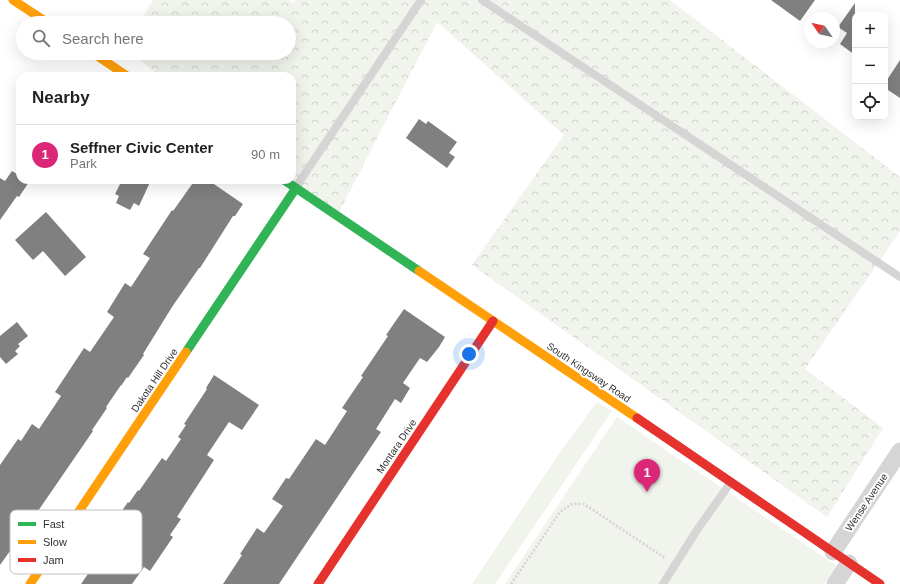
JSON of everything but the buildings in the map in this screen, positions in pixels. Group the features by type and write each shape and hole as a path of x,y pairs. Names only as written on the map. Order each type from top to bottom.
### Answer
{"street":[{"path":"13,0 37,16"},
{"path":"104,60 122,72"},
{"name":"South Kingsway Road","path":"290,184 732,482 880,584"},
{"name":"Dakota Hill Drive","path":"80,510 296,188"},
{"name":"Montara Drive","path":"318,584 494,321"},
{"name":"Wense Avenue","path":"833,552 900,451"},
{"path":"835,584 849,563"},
{"name":"Dakota Hill Drive","path":"30,584 37,574"}],"lane":[{"path":"296,188 421,0"},
{"path":"482,0 900,277"},
{"path":"663,584 697,530 732,482"}],"path":[{"path":"511,584 560,512 572,504 584,504 675,565"}],"green space":[{"path":"153,0 289,0 293,3 296,0 670,0 900,177 900,231 805,369 883,428 827,517 472,265 564,135 437,22 337,216 296,183 296,72 155,72 140,60 296,60 296,16 143,16"},
{"path":"597,402 612,411 495,584 472,584 563,448"},
{"path":"617,417 837,566 824,584 505,584"}],"traffic: fast":[{"path":"290,184 419,271"},
{"path":"186,352 296,188"}],"traffic: slow":[{"path":"13,0 37,16"},
{"path":"103,60 121,72"},
{"path":"419,271 637,418"},
{"path":"80,510 186,352"},
{"path":"30,584 37,574"}],"traffic: jam":[{"path":"318,584 493,321"},
{"path":"637,418 880,584"}],"place":[{"name":"Seffner Civic Center","path":"647,492"}]}
